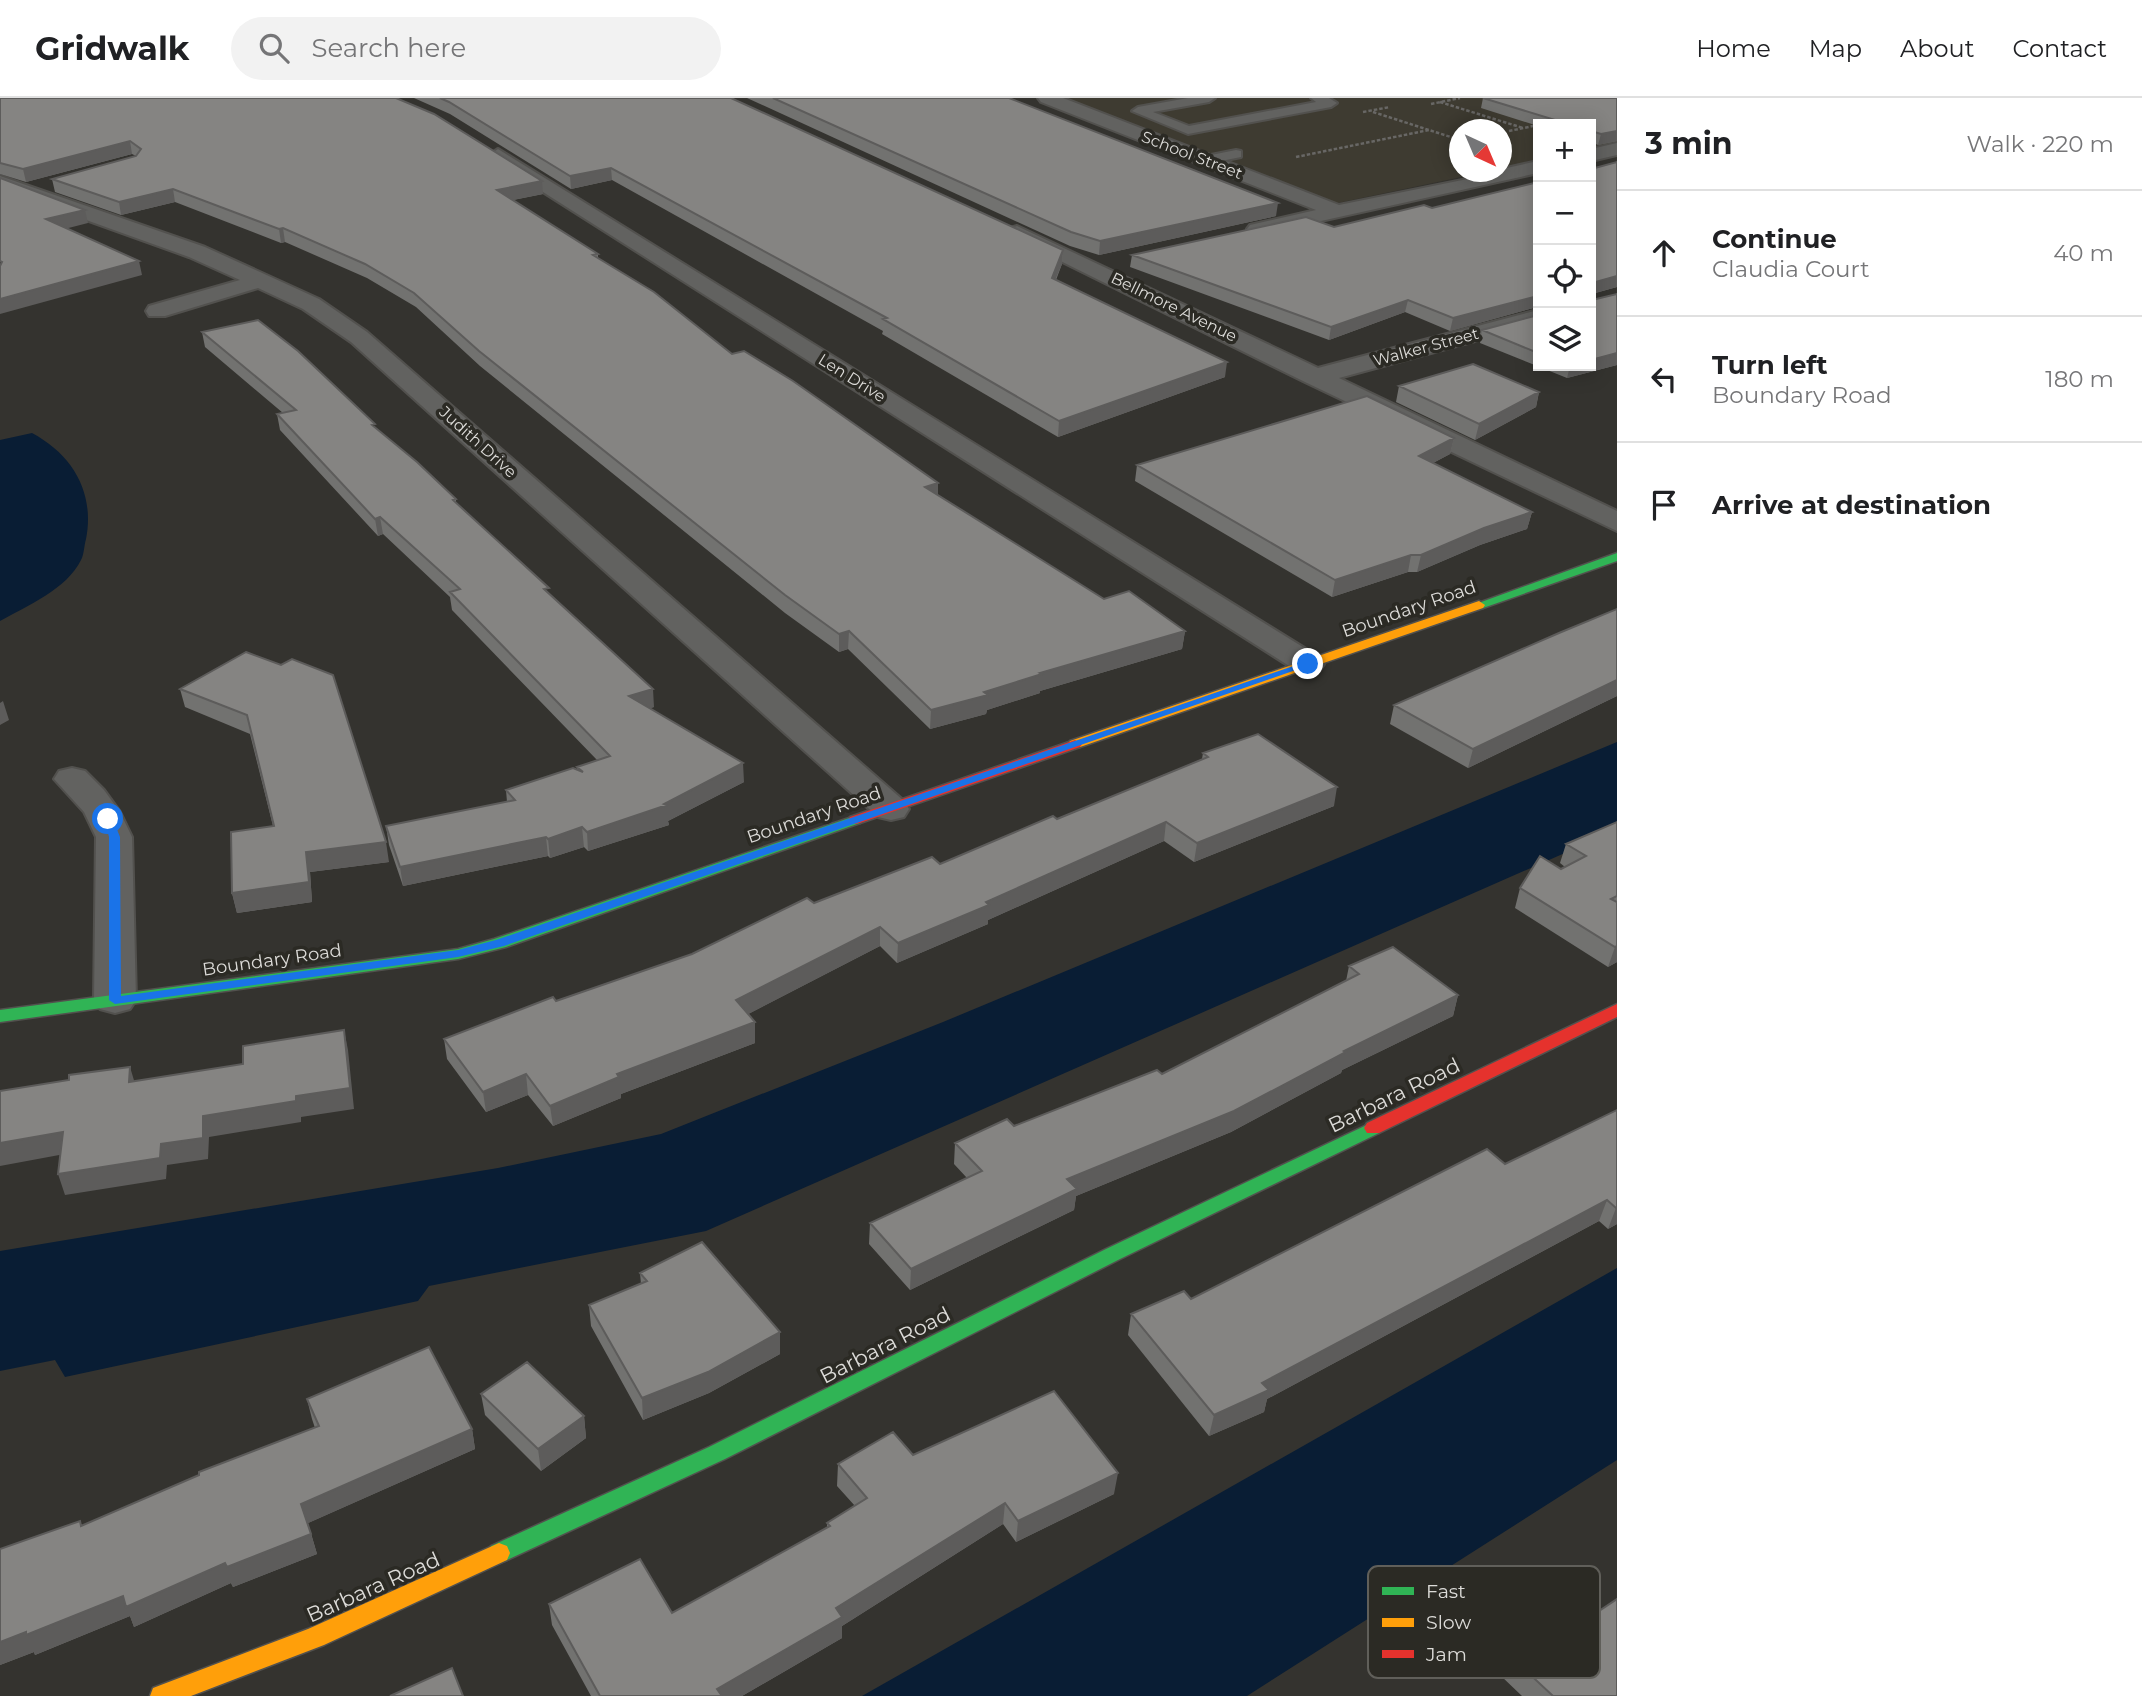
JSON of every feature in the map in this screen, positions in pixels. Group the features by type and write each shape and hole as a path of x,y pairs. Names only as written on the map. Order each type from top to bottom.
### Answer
{"street":[{"name":"School Street","path":"1047,98 1337,211"},
{"name":"Len Drive","path":"478,142 1308,664"},
{"path":"1596,154 1617,149"},
{"path":"1241,232 1533,168"},
{"name":"Judith Drive","path":"0,182 197,252 311,304 359,337 891,809"},
{"path":"26,191 52,184"},
{"name":"Bellmore Avenue","path":"991,220 1617,522"},
{"path":"1091,266 1119,260"},
{"path":"157,311 259,281"},
{"name":"Walker Street","path":"1314,377 1533,318"},
{"name":"Boundary Road","path":"0,1016 458,954 513,939 1617,557"},
{"path":"72,779 99,804 114,837 115,1000"},
{"name":"Barbara Road","path":"162,1696 316,1637 718,1453 1113,1254 1617,1010"}],"lane":[{"path":"1209,98 1138,111 1188,130 1331,103 1317,98"},
{"path":"1125,128 1165,121"},
{"path":"1206,160 1236,154"}],"path":[{"path":"1431,104 1460,98"},
{"path":"1440,102 1523,128"},
{"path":"1358,106 1449,137"},
{"path":"1512,130 1533,126"},
{"path":"1236,154 1262,164 1429,130"}],"shaded area":[{"path":"1062,98 1617,98 1617,144 1596,148 1596,119 1533,119 1533,161 1512,166 1512,119 1449,119 1449,180 1333,204"}],"water":[{"path":"32,433 59,452 78,477 87,506 86,539 83,556 66,580 45,596 0,621 0,440"},
{"path":"1617,742 1617,830 706,1231 429,1286 418,1301 65,1377 55,1360 0,1371 0,1251 498,1168 661,1134 943,1022"},
{"path":"1617,1268 1617,1460 1451,1566 1368,1566 1368,1619 1247,1696 862,1696"}],"building":[{"path":"0,98 396,98 434,114 542,181 497,190 598,254 593,255 654,292 732,354 744,351 793,381 938,483 925,487 1104,599 1129,591 1185,631 1040,673 1042,674 984,692 988,695 931,710 849,631 839,634 785,595 479,351 414,293 365,264 283,228 279,229 173,189 119,202 52,179 136,156 141,149 130,141 23,169 0,163"},
{"path":"440,98 731,98 1063,250 1052,278 1227,362 1059,421 883,319 887,318 611,168 570,176"},
{"path":"773,98 1009,98 1278,203 1100,241 1071,232"},
{"path":"1483,98 1617,98 1617,131 1596,132 1596,119 1552,119"},
{"path":"1617,162 1617,276 1596,282 1596,182 1596,168"},
{"path":"0,178 85,210 46,219 139,261 0,299"},
{"path":"1533,183 1533,297 1453,318 1408,300 1331,327 1132,255 1306,217 1334,227 1424,205 1432,208"},
{"path":"1617,294 1617,353 1596,359 1596,299"},
{"path":"1533,316 1533,351 1482,330"},
{"path":"258,320 298,351 375,424 372,425 417,462 456,499 453,500 549,588 544,589 653,689 629,696 743,763 664,804 667,805 587,832 582,827 548,839 546,837 400,867 386,826 515,800 506,790 573,768 583,772 577,767 610,756 450,592 460,589 380,517 375,519 277,414 296,410 202,332"},
{"path":"1473,364 1539,392 1479,424 1399,386"},
{"path":"1367,396 1454,438 1419,456 1532,512 1484,528 1421,555 1411,555 1335,580 1137,465"},
{"path":"1617,609 1617,680 1473,749 1394,705 1559,633"},
{"path":"246,652 281,665 292,659 333,675 386,842 306,852 309,882 232,893 231,832 274,826 247,715 180,689"},
{"path":"1258,734 1337,787 1197,843 1166,822 986,902 989,905 898,943 880,927 736,1000 755,1022 617,1074 619,1077 550,1106 526,1074 483,1092 444,1039 553,997 556,1001 692,954 807,898 814,903 932,857 940,864 1053,816 1057,819 1208,757 1203,753"},
{"path":"1617,822 1617,896 1611,899 1617,902 1615,947 1520,888 1540,856 1561,869 1586,856 1566,844"},
{"path":"1393,947 1458,995 1344,1051 1346,1052 1234,1111 1067,1179 1077,1189 911,1269 870,1223 982,1171 955,1143 1007,1119 1014,1126 1157,1070 1162,1074 1359,974 1349,966"},
{"path":"344,1030 350,1088 296,1096 296,1101 203,1116 203,1138 161,1144 160,1158 58,1174 63,1132 0,1143 0,1091 69,1080 69,1075 130,1067 129,1082 243,1064 243,1046"},
{"path":"1617,1110 1616,1208 1607,1200 1262,1383 1269,1390 1214,1415 1131,1314 1184,1291 1191,1299 1487,1149 1505,1164"},
{"path":"702,1242 780,1332 708,1372 642,1398 589,1305 647,1281 640,1273"},
{"path":"429,1347 472,1429 301,1504 311,1534 227,1567 225,1563 126,1607 123,1596 26,1635 26,1632 0,1642 0,1549 80,1521 81,1526 199,1475 199,1472 319,1426 307,1399"},
{"path":"527,1362 584,1416 538,1449 481,1394"},
{"path":"1054,1391 1118,1473 1018,1521 1005,1503 836,1608 842,1617 717,1689 722,1696 600,1696 549,1604 640,1559 672,1613 830,1526 827,1523 867,1498 838,1464 893,1432 913,1455"},
{"path":"1617,1599 1617,1696 1553,1696 1534,1678 1600,1678 1600,1610"},
{"path":"452,1668 463,1696 390,1696"}],"traffic: fast":[{"path":"1479,605 1617,557"},
{"path":"0,1016 458,954 500,943 855,820"},
{"path":"499,1553 717,1453 1113,1254 1373,1128"}],"traffic: slow":[{"path":"1075,744 1479,605"},
{"path":"162,1696 316,1637 499,1553"}],"traffic: jam":[{"path":"855,820 1075,744"},
{"path":"1373,1128 1617,1010"}],"route":[{"path":"108,819 114,837 115,1000 458,954 500,943 1308,664"}]}
